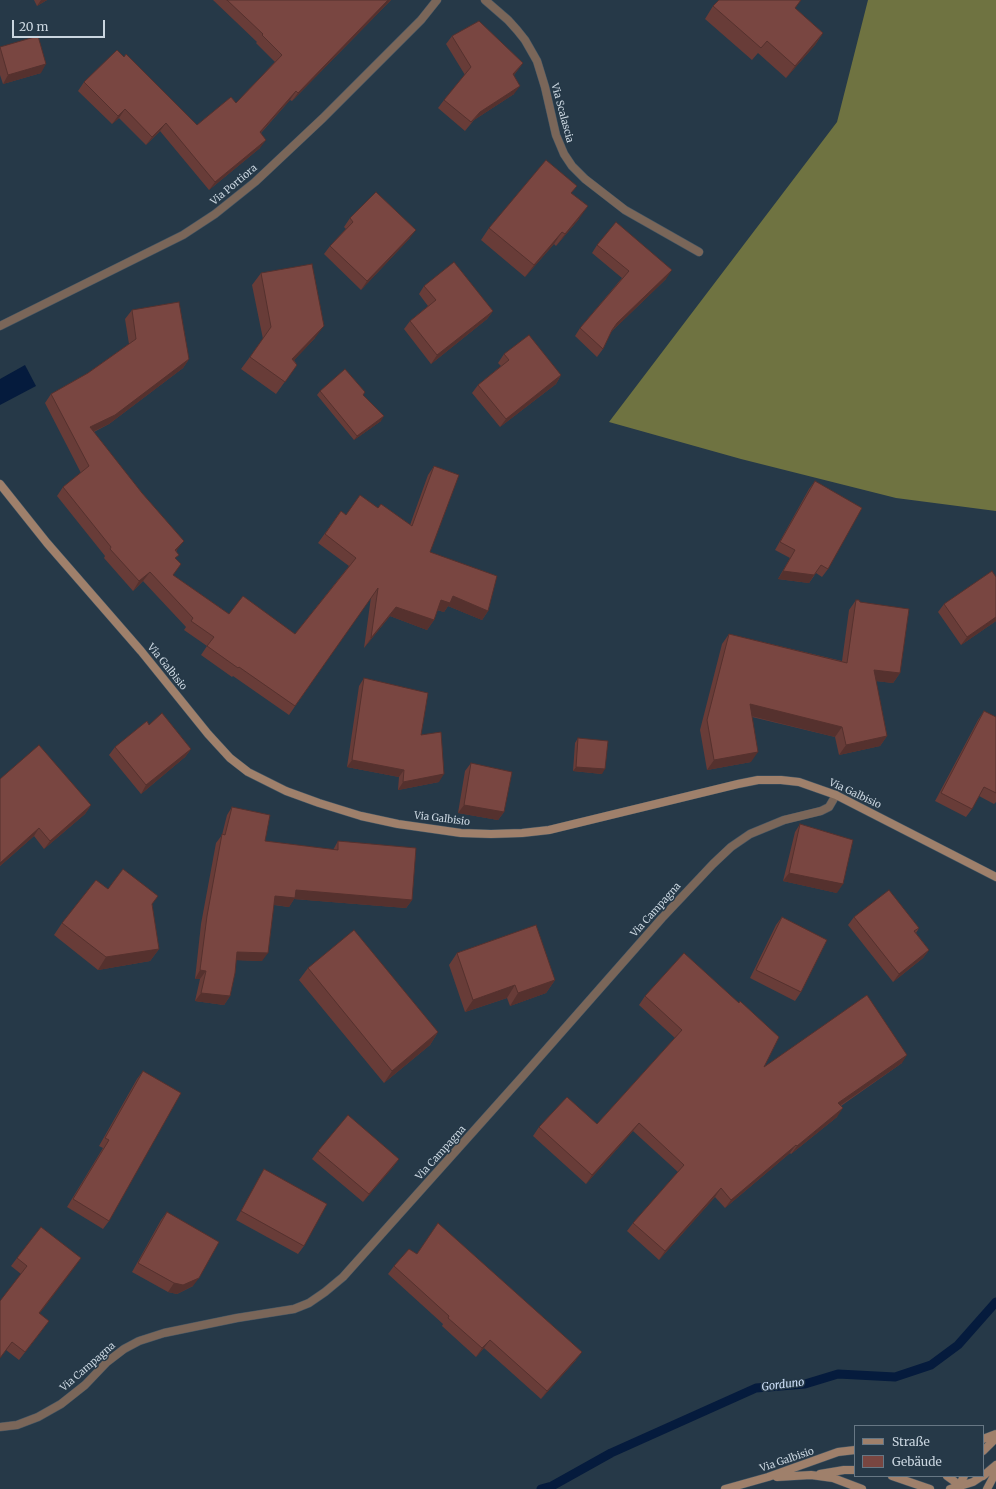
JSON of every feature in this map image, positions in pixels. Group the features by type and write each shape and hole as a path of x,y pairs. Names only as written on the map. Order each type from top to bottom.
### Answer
{"street":[{"name":"Via Portiora","path":"0,326 183,235 216,214 255,182 323,118 422,20 437,0"},
{"name":"Via Scalascia","path":"485,0 517,30 525,40 537,61 545,87 556,136 564,154 572,166 585,179 625,210 699,252"},
{"name":"Via Galbisio","path":"0,484 47,543 141,651 226,754 248,772 292,793 361,816 398,824 461,833 492,834 549,830 758,780 800,782 836,794 996,877"},
{"name":"Via Campagna","path":"0,1428 17,1425 38,1417 61,1404 85,1385 107,1362 124,1349 139,1341 164,1333 237,1318 294,1309 309,1303 325,1292 348,1271 522,1078 662,918 712,864 731,846 750,834 784,820 821,811 829,807 836,794"},
{"path":"984,1440 996,1434"},
{"path":"984,1450 996,1438"},
{"name":"Via Galbisio","path":"725,1489 768,1477 838,1452 854,1450"},
{"path":"984,1475 996,1465"},
{"path":"768,1477 811,1475 854,1470"},
{"path":"987,1489 996,1472"},
{"path":"811,1475 833,1478 862,1489"},
{"path":"895,1477 930,1489"},
{"path":"948,1477 954,1481 959,1488"},
{"path":"959,1488 964,1477"},
{"path":"950,1489 959,1488 981,1477"}],"green space":[{"path":"868,0 996,0 996,511 896,498 741,459 609,422 837,122"}],"water":[{"path":"25,365 36,386 0,405 0,379"}],"building":[{"path":"227,0 388,0 298,93 296,91 260,132 266,140 215,182 166,123 152,137 125,109 118,116 84,82 117,50 124,57 126,54 197,125 231,97 236,103 282,55 262,35 263,34"},
{"path":"719,0 801,0 795,8 823,33 795,66 767,41 761,48 713,6"},
{"path":"479,21 523,63 513,74 520,86 480,112 471,122 444,100 471,67 452,36"},
{"path":"38,36 46,64 8,75 0,47"},
{"path":"546,160 577,186 571,193 588,206 565,234 562,232 534,265 489,228"},
{"path":"376,192 416,230 367,281 330,246 353,222 350,218"},
{"path":"616,222 672,270 617,323 603,349 580,328 629,271 597,245"},
{"path":"454,262 493,311 437,355 410,321 436,300 424,286"},
{"path":"312,264 324,326 292,359 297,365 285,382 250,357 271,327 261,273"},
{"path":"179,302 189,359 115,415 90,427 142,493 184,541 175,550 179,555 175,558 181,564 173,575 229,614 243,596 295,634 356,558 325,534 341,511 346,515 360,495 378,508 381,504 412,526 434,466 459,475 430,552 497,576 488,611 453,596 450,603 441,600 434,620 396,607 371,638 378,588 295,706 207,646 214,637 191,621 193,618 150,572 139,581 110,549 111,547 63,487 89,466 51,394 88,373 136,339 132,310"},
{"path":"529,335 561,375 506,419 478,385 509,360 504,354"},
{"path":"345,369 365,392 363,395 384,416 357,436 320,391"},
{"path":"815,481 862,508 828,569 821,565 814,575 783,571 795,550 780,542"},
{"path":"992,571 996,577 996,617 967,637 944,604"},
{"path":"856,600 859,600 860,602 909,609 900,673 874,670 887,736 846,745 842,727 750,704 758,752 714,760 707,720 729,634 847,663"},
{"path":"364,678 428,693 421,735 441,732 444,774 403,782 404,770 352,760"},
{"path":"984,711 996,717 996,793 984,787 972,809 941,793"},
{"path":"162,713 191,749 146,785 115,747 147,721 149,725"},
{"path":"578,738 608,741 605,769 576,767"},
{"path":"39,745 91,805 50,841 39,828 0,863 0,779"},
{"path":"471,763 512,772 504,812 464,805"},
{"path":"232,807 270,815 265,841 338,850 338,841 416,848 412,900 296,890 295,898 275,896 268,953 237,952 235,973 230,996 201,993 206,971 200,970 207,916 222,834 225,835"},
{"path":"800,824 853,840 843,884 789,873"},
{"path":"123,869 158,896 152,904 159,949 106,957 62,923 96,880 108,889"},
{"path":"889,890 919,928 914,931 929,950 899,974 854,917"},
{"path":"782,917 827,940 801,992 756,970"},
{"path":"536,925 555,980 518,993 515,985 473,1000 457,953"},
{"path":"354,930 438,1032 392,1071 308,968"},
{"path":"684,953 779,1037 764,1067 867,995 907,1055 838,1103 843,1108 797,1146 796,1145 731,1200 721,1188 665,1251 633,1223 684,1165 639,1123 592,1175 539,1127 567,1097 597,1124 682,1030 645,996"},
{"path":"143,1071 181,1093 109,1221 73,1199 109,1140 105,1138"},
{"path":"348,1115 399,1159 369,1194 318,1151"},
{"path":"264,1169 327,1204 304,1246 241,1211"},
{"path":"167,1212 219,1242 199,1278 183,1285 174,1283 138,1263"},
{"path":"438,1223 582,1352 547,1391 490,1340 482,1348 448,1318 449,1316 394,1266 409,1249 417,1254"},
{"path":"41,1227 81,1258 39,1313 49,1321 25,1352 12,1342 0,1358 0,1301 27,1266 17,1258"}],"waterway":[{"name":"Gorduno","path":"541,1489 552,1486 611,1453 756,1388 805,1384 838,1374 895,1377 931,1365 958,1345 996,1302"}]}
